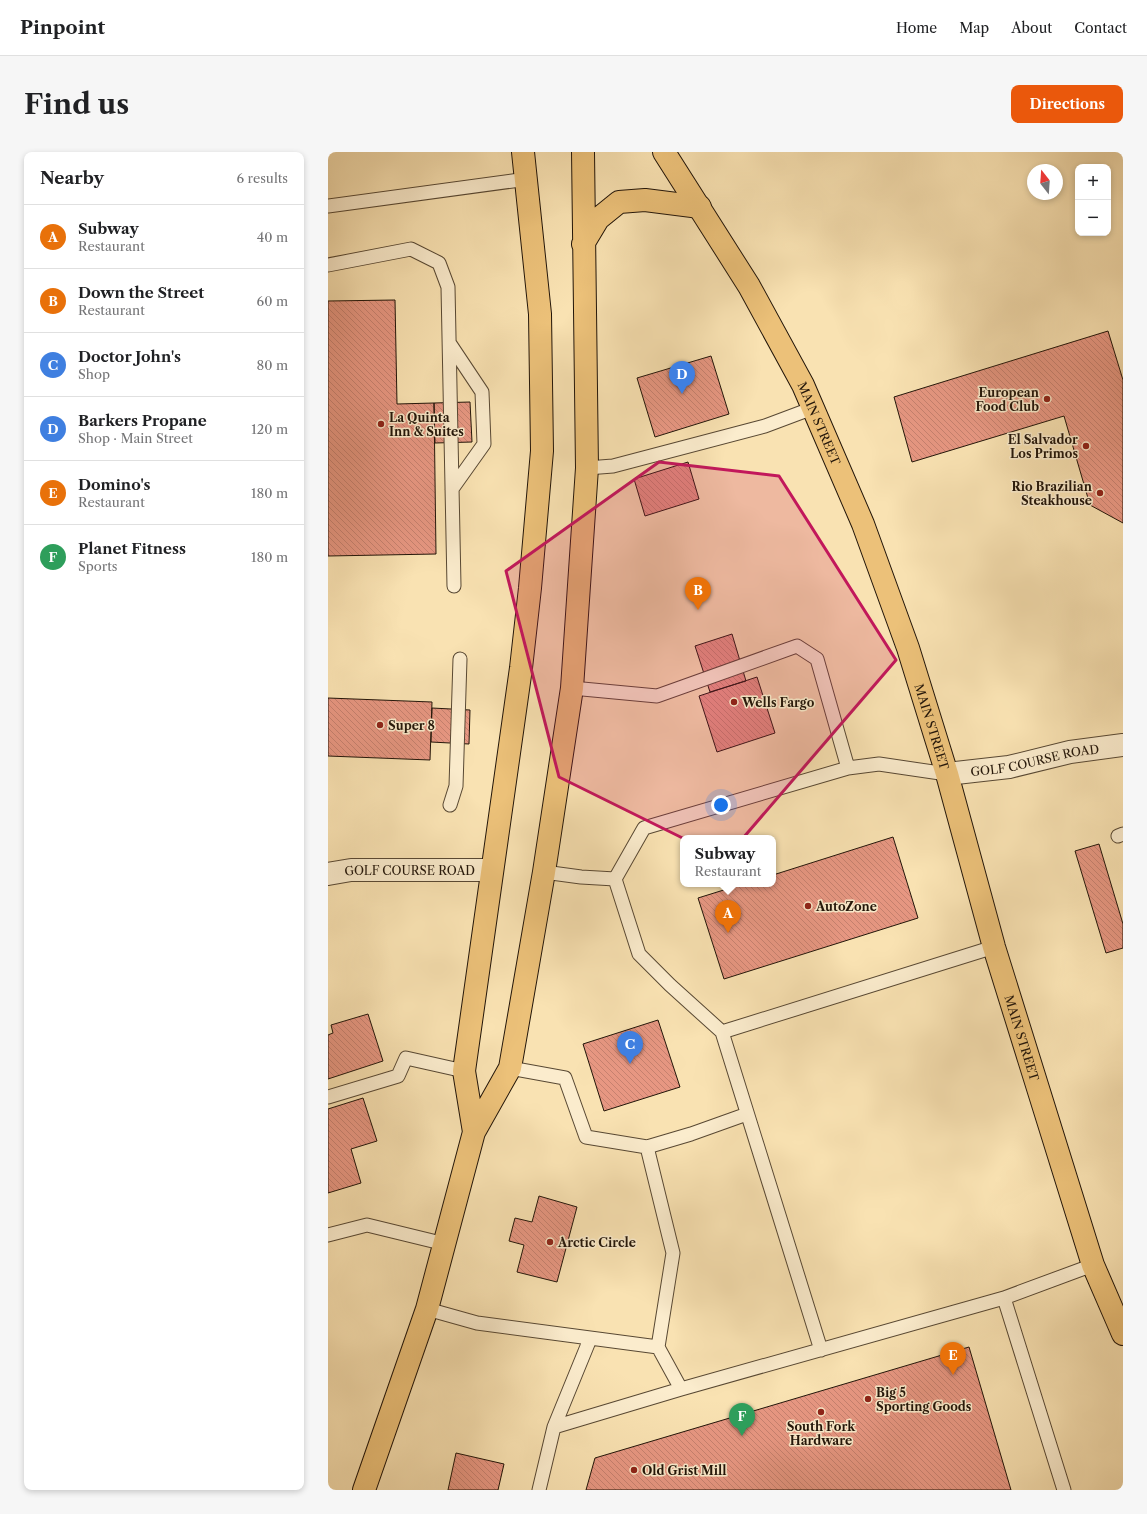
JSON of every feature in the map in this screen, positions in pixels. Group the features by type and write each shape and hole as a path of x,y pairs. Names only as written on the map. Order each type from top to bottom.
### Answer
{"main road":[{"path":"474,1132 464,1071 522,661 542,451 540,314 523,152"},
{"path":"364,1490 427,1309 474,1132 510,1068 544,872 572,688 587,468 583,152"},
{"name":"MAIN STREET","path":"664,152 749,286 803,385 863,524 908,648 947,774 994,948 1092,1265 1123,1334"},
{"path":"584,244 598,219 619,202 645,200 700,207"}],"street":[{"name":"GOLF COURSE ROAD","path":"947,774 1009,767 1070,752 1123,745"},
{"name":"GOLF COURSE ROAD","path":"328,874 351,870 492,870"}],"lane":[{"path":"328,206 527,179"},
{"path":"328,265 411,249 440,263 448,287 454,586"},
{"path":"450,344 482,392 484,444 452,489"},
{"path":"587,468 613,466 765,426 813,408"},
{"path":"572,688 657,696 797,646 817,659 848,768"},
{"path":"450,805 456,786 460,659"},
{"path":"821,1350 722,1032 670,985 639,954 615,879 644,828 848,768 879,764 947,774"},
{"path":"544,872 581,877 615,879"},
{"path":"722,1032 994,948"},
{"path":"328,1097 398,1076 406,1058 464,1071"},
{"path":"510,1068 564,1078 586,1137 647,1147 691,1134 748,1114"},
{"path":"647,1147 673,1253 658,1346 681,1389"},
{"path":"328,1235 367,1224 445,1244"},
{"path":"554,1427 681,1389 1004,1298 1092,1265"},
{"path":"1004,1298 1064,1490"},
{"path":"427,1309 477,1323 590,1339 658,1346"},
{"path":"539,1490 554,1427 590,1339"}],"highlighted area":[{"path":"659,462 779,476 896,660 725,859 559,777 506,571"}],"building":[{"name":"La Quinta Inn & Suites","path":"395,300 397,404 434,403 436,554 328,556 328,301"},
{"path":"1108,331 1123,380 1123,523 1090,505 1064,416 912,462 894,397"},
{"path":"711,356 729,414 655,437 637,378"},
{"path":"470,402 472,442 435,443 434,403"},
{"path":"688,462 699,499 645,516 634,479"},
{"path":"732,634 746,681 710,692 695,646"},
{"path":"757,677 775,733 717,752 699,696"},
{"name":"Super 8","path":"328,698 432,702 430,760 328,756"},
{"path":"432,708 470,710 469,744 431,742"},
{"path":"893,837 918,918 724,979 698,898 733,887 776,887 776,874"},
{"path":"1099,844 1123,924 1123,948 1106,953 1075,851"},
{"path":"368,1014 383,1061 328,1079 328,1035 333,1033 331,1025"},
{"path":"658,1020 680,1087 604,1111 583,1044"},
{"path":"363,1098 377,1141 351,1149 361,1183 328,1193 328,1109"},
{"path":"539,1196 577,1207 557,1282 517,1272 524,1245 509,1241 515,1218 532,1222"},
{"path":"969,1347 1011,1490 586,1490 595,1458"},
{"path":"456,1453 504,1464 498,1490 448,1490"}],"place":[{"name":"Barkers Propane","path":"682,394"},
{"name":"European Food Club","path":"1047,399"},
{"name":"La Quinta Inn & Suites","path":"381,424"},
{"name":"El Salvador Los Primos","path":"1086,446"},
{"name":"Rio Brazilian Steakhouse","path":"1100,493"},
{"name":"Down the Street","path":"698,610"},
{"name":"Wells Fargo","path":"734,702"},
{"name":"Super 8","path":"380,725"},
{"name":"AutoZone","path":"808,906"},
{"name":"Subway","path":"728,933"},
{"name":"Doctor John's","path":"630,1064"},
{"name":"Arctic Circle","path":"550,1242"},
{"name":"Domino's","path":"953,1375"},
{"name":"Big 5 Sporting Goods","path":"868,1399"},
{"name":"South Fork Hardware","path":"821,1412"},
{"name":"Planet Fitness","path":"742,1436"},
{"name":"Old Grist Mill","path":"634,1470"}]}
